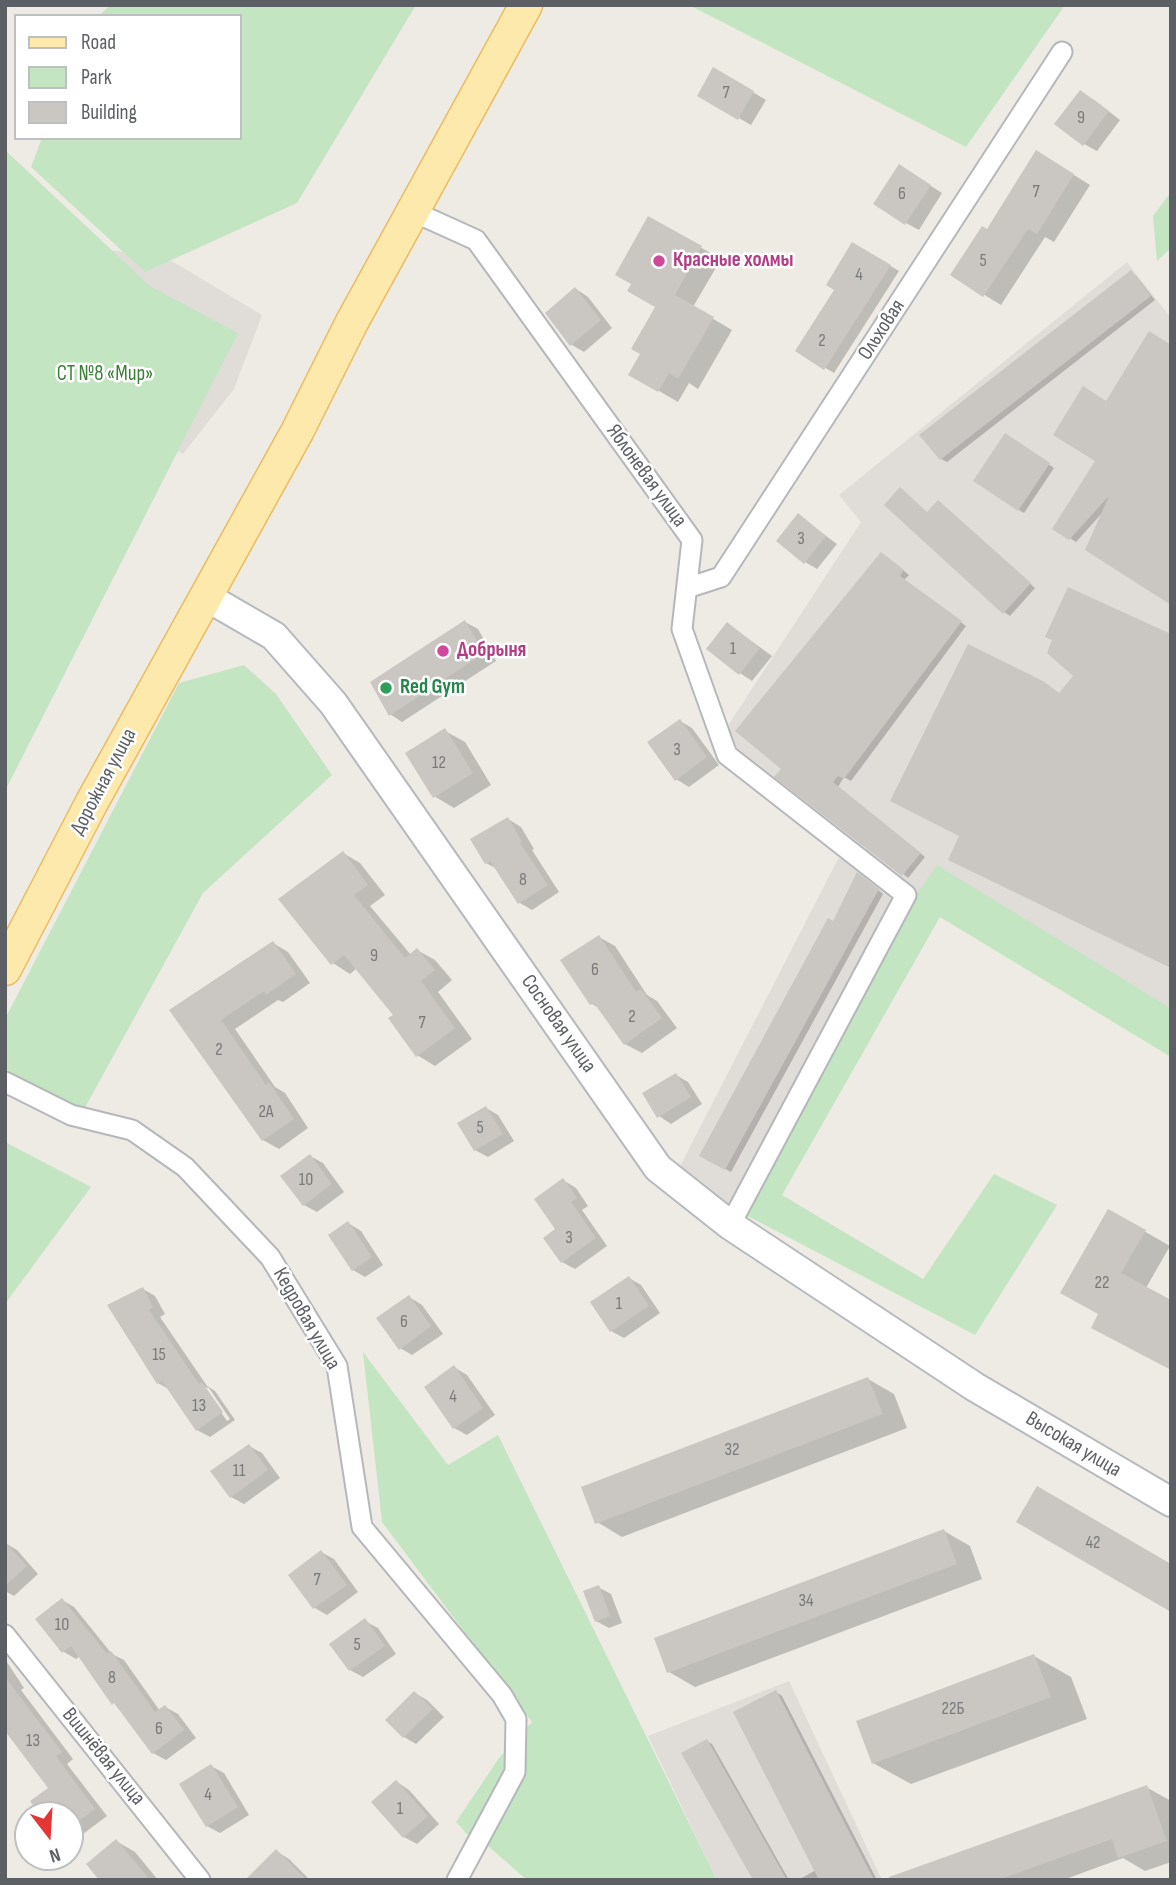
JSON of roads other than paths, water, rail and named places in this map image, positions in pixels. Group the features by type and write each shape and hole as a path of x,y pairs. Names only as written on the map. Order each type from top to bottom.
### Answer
{"main road":[{"name":"Дорожная улица","path":"5,969 92,802 297,432 412,211 526,5"}],"street":[{"name":"Ольховая","path":"687,588 721,578 1062,52"},
{"name":"Яблоневая улица","path":"412,211 476,240 692,540 682,629 727,755 906,895 730,1225"},
{"name":"Сосновая улица","path":"205,596 274,636 305,669 341,715 658,1168 730,1225 975,1387"},
{"name":"Кедровая улица","path":"5,1083 72,1115 132,1130 185,1167 271,1257 337,1366 362,1527 502,1695 516,1719 514,1772 457,1880"},
{"name":"Высокая улица","path":"975,1387 1171,1502"},
{"name":"Вишнёвая улица","path":"5,1635 200,1880"}],"place":[{"name":"Красные холмы","path":"659,261"},
{"name":"Добрыня","path":"443,651"},
{"name":"Red Gym","path":"386,688"}],"park label":[{"name":"СТ №8 «Мир»","path":"105,375"}]}
